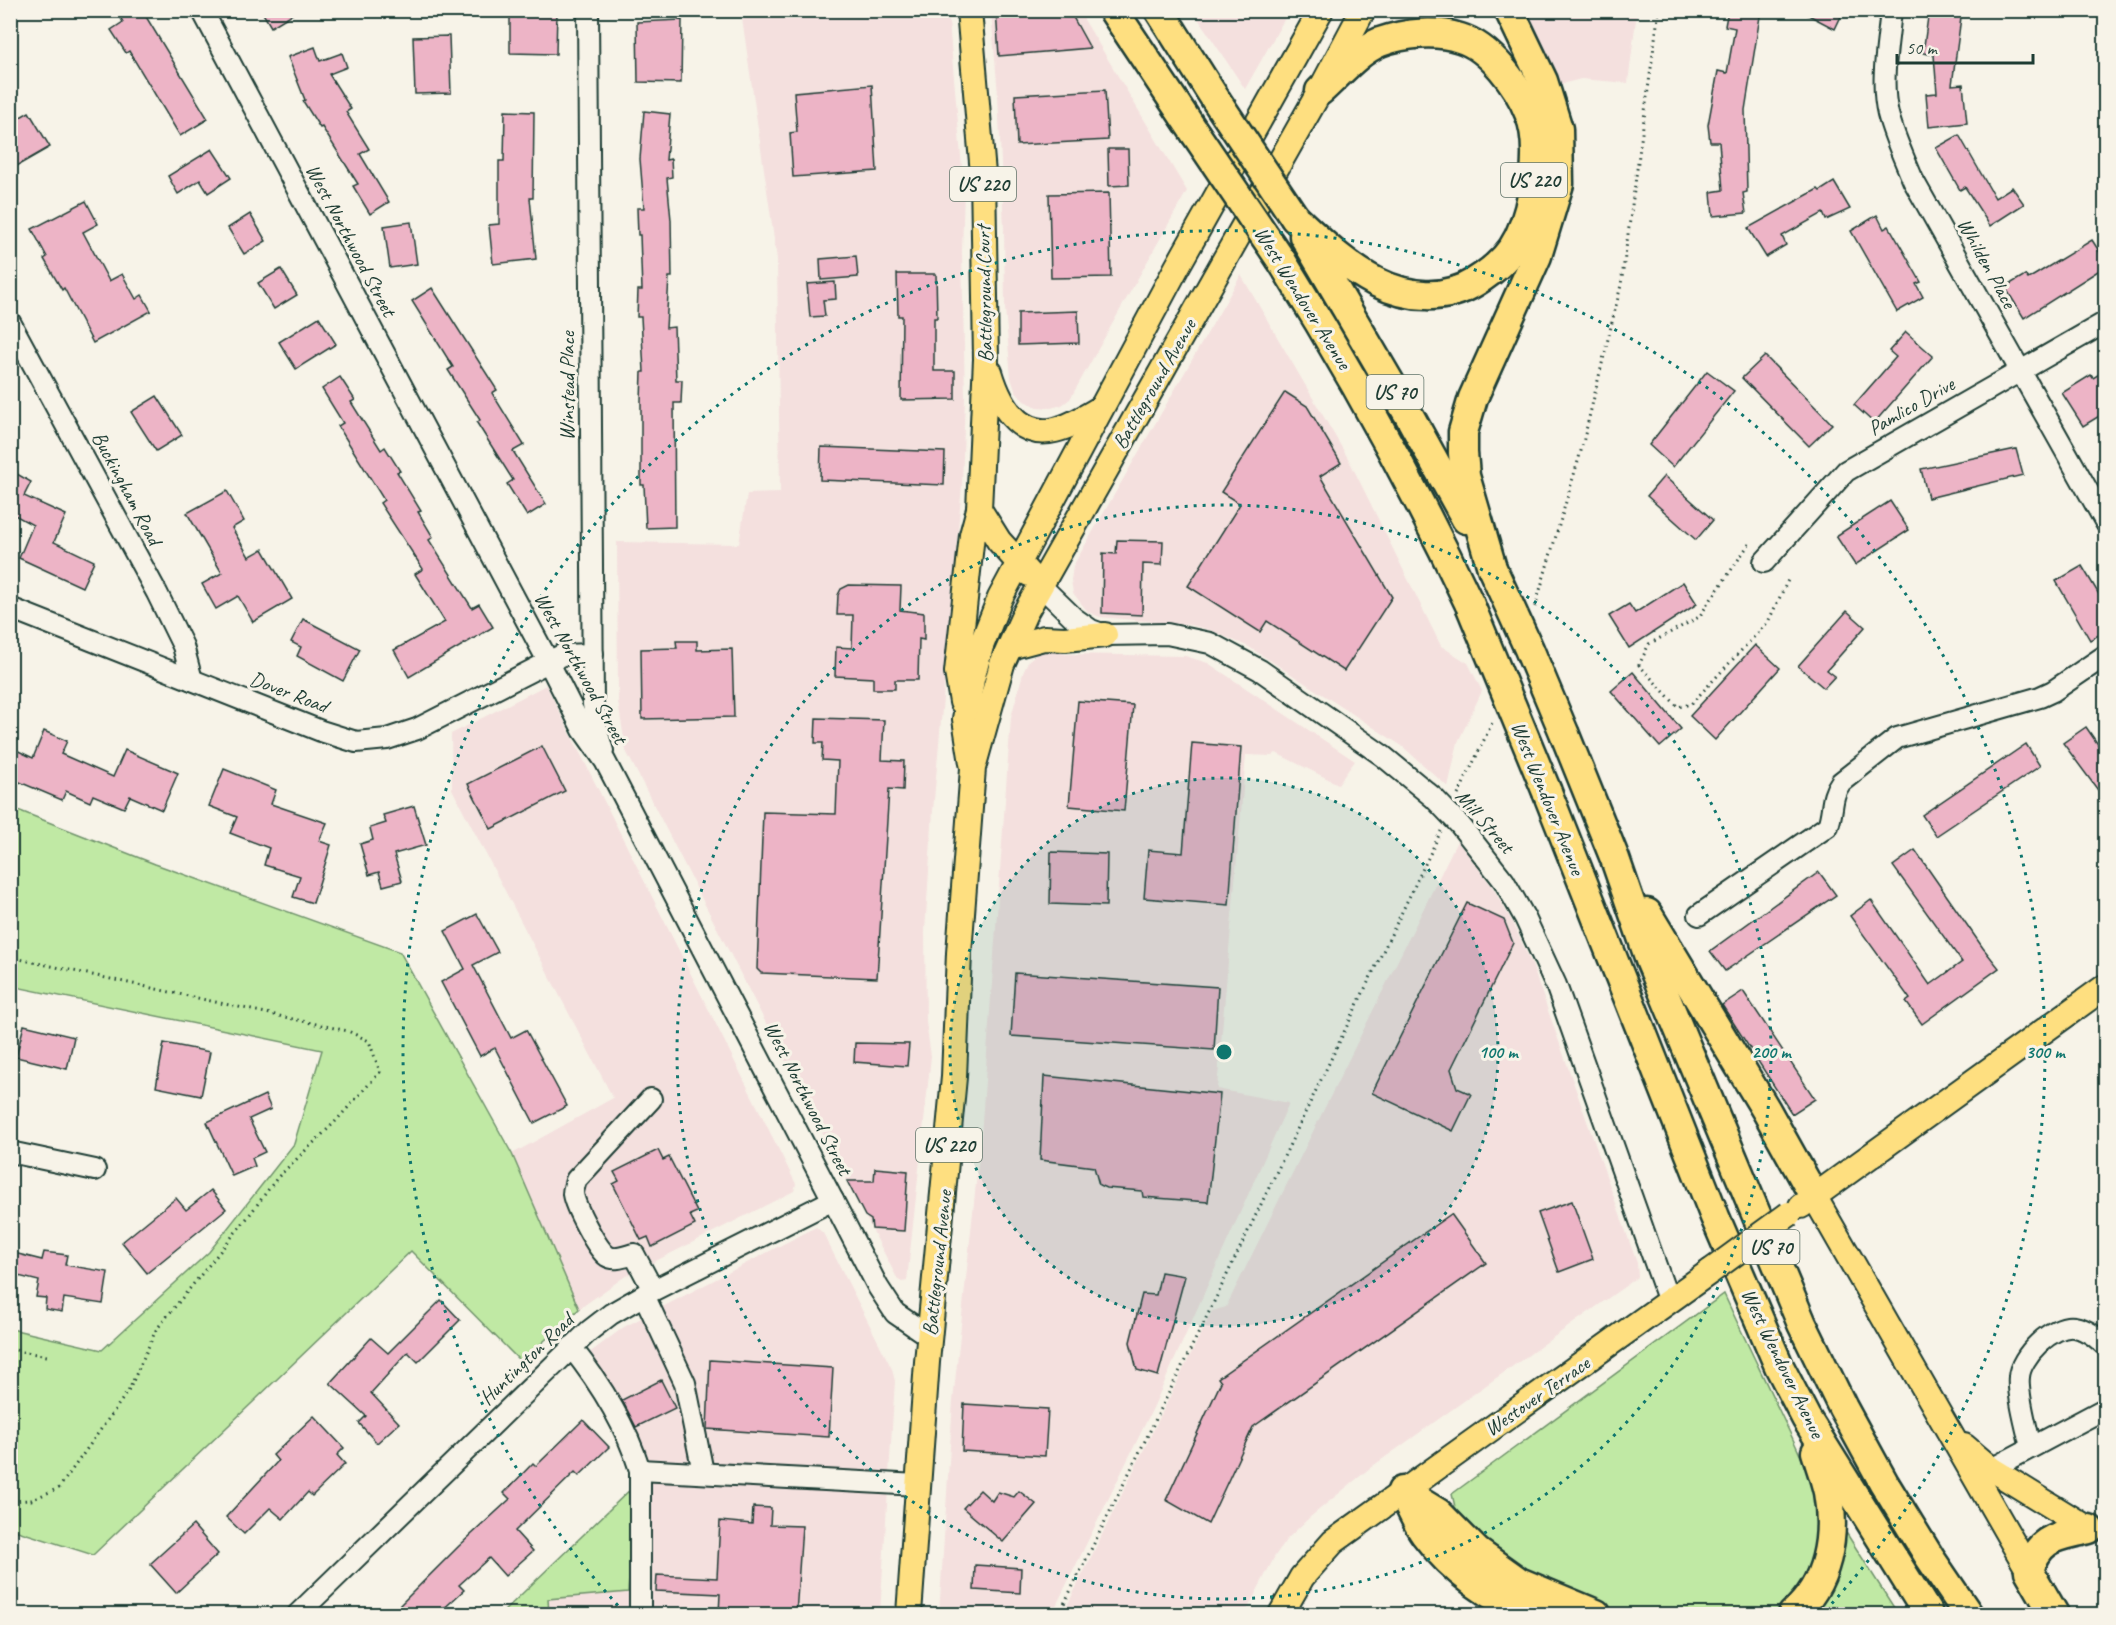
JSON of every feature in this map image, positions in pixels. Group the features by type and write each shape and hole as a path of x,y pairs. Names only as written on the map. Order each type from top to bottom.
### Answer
{"highway":[{"name":"West Wendover Avenue","path":"1113,10 1281,260 1359,388 1435,532 1470,605 1715,1217 1779,1366 1806,1418 1928,1614"},
{"name":"West Wendover Avenue","path":"1159,10 1294,218 1410,417 1492,568 1565,735 1615,860 1650,960 1802,1324 1843,1408 1884,1483 1968,1614"},
{"path":"1492,568 1465,476 1462,453 1463,432 1473,398 1537,255 1559,184 1558,129 1543,81 1509,10"},
{"name":"US 220","path":"1294,218 1353,268 1377,283 1401,292 1427,296 1453,292 1487,274 1503,260 1519,238 1528,213 1534,182 1535,145 1530,114 1515,86 1498,65 1462,38 1416,33 1378,43 1357,58 1320,91"},
{"path":"1615,860 1766,1110 1814,1196"},
{"path":"1793,1614 1813,1592 1825,1567 1832,1527 1828,1491 1806,1418"},
{"path":"1402,1491 1425,1533 1456,1568 1498,1599 1533,1614"},
{"path":"1402,1491 1437,1513 1477,1552 1519,1582 1596,1614"},
{"path":"2054,1614 2029,1571 2034,1554 2047,1541 2097,1531"}],"main road":[{"name":"Battleground Court","path":"969,10 983,174 986,359 979,509"},
{"name":"Battleground Avenue","path":"973,768 965,719 981,646 1000,598 1101,408 1321,10"},
{"name":"Battleground Avenue","path":"909,1614 930,1337 953,1088 959,953 973,768 1002,664 1025,613 1058,552 1320,91 1363,10"},
{"path":"986,359 996,392 1003,406 1013,418 1026,427 1040,431 1054,430 1071,425 1101,408"},
{"path":"979,509 999,542 1041,586"},
{"name":"US 220","path":"965,719 957,672 972,535 979,509"},
{"path":"1010,647 1044,638 1065,639 1106,635"},
{"name":"Westover Terrace","path":"1281,1614 1302,1577 1333,1542 2106,986"},
{"path":"1814,1196 2029,1571"},
{"path":"1950,1432 1991,1468 2097,1531"}],"street":[{"name":"West Northwood Street","path":"202,10 583,730 605,760 878,1287 895,1313 930,1337"},
{"name":"Winstead Place","path":"588,10 593,704 605,760"},
{"name":"Whilden Place","path":"1891,10 1885,71 1888,112 1898,145 1913,180 2106,523"},
{"name":"Buckingham Road","path":"10,322 157,592 183,646 192,680"},
{"name":"Pamlico Drive","path":"1764,562 1846,471 2106,322"},
{"name":"Mill Street","path":"1041,586 1074,618 1091,630 1106,635 1167,634 1210,644 1260,670 1401,770 1449,814 1504,881 1526,918 1556,985 1669,1302"},
{"name":"Dover Road","path":"10,608 321,731 356,742 387,739 417,729 548,661 562,656 593,654"},
{"path":"1699,915 1828,826 1832,817 1834,791 1841,782 1897,738 2040,698 2106,656"},
{"path":"651,1099 576,1180 573,1192 576,1204 600,1248 608,1257 614,1259 634,1254 685,1383 703,1473"},
{"path":"10,1152 95,1170"},
{"name":"Huntington Road","path":"298,1614 571,1347 611,1314 648,1292 833,1200"},
{"path":"2031,1447 2018,1376 2031,1350 2052,1332 2072,1326 2091,1332 2106,1346"},
{"path":"571,1347 596,1379 618,1418 635,1452 640,1470 640,1614"},
{"path":"1991,1468 2106,1408"},
{"path":"640,1470 918,1485"}],"path":[{"path":"1535,609 1581,451 1621,285 1659,10"},
{"path":"1749,544 1699,617 1649,644 1640,665 1678,707 1691,704 1768,622 1788,580"},
{"path":"1059,1614 1206,1318 1496,714"},
{"path":"10,957 348,1031 369,1041 380,1072 334,1123 277,1178 156,1330 129,1390 59,1488 31,1500 10,1501"},
{"path":"10,1349 47,1356"}],"shaded area":[{"path":"741,11 948,11 964,190 962,252 965,397 962,485 933,811 925,931 926,1022 931,1056 907,1281 902,1282 898,1280 626,751 618,702 617,542 739,544 747,494 780,493 777,259"},
{"path":"991,11 1079,11 1187,191 1070,399 1062,405 1051,408 1037,407 1024,401 1015,390 1011,378 1005,308 998,95"},
{"path":"1193,11 1289,11 1245,89"},
{"path":"1519,11 1637,11 1628,83 1581,79 1554,86"},
{"path":"1241,275 1349,460 1441,646 1468,663 1482,691 1458,742 1448,787 1402,746 1249,647 1210,630 1191,625 1100,617 1088,612 1073,593 1071,580 1073,566"},
{"path":"1050,649 1065,654 1185,656 1208,663 1355,761 1338,784 1276,753 1272,756 1246,755 1217,1089 1289,1103 1153,1408 1052,1614 939,1614 953,1401 981,1136 1011,717 1023,673 1029,660 1042,650"},
{"path":"546,685 796,1184 794,1191 624,1277 579,1309 512,1154 613,1098 452,789 451,734"},
{"path":"1457,841 1491,885 1513,923 1532,965 1637,1263 1638,1277 1370,1468 1309,1518 1286,1540 1275,1556 1245,1614 1063,1614 1212,1311 1226,1307"},
{"path":"816,1227 823,1233 892,1369 895,1381 880,1614 549,1614 548,1599 628,1592 635,1485 621,1443 574,1369 592,1351 624,1327"}],"green space":[{"path":"10,807 155,864 400,952 512,1154 579,1309 521,1362 411,1251 93,1555 11,1529 11,1329 102,1350 209,1252 294,1144 322,1050 11,986"},
{"path":"1724,1294 1800,1456 1810,1479 1816,1503 1818,1533 1812,1564 1798,1593 1777,1614 1622,1614 1539,1583 1511,1564 1462,1518 1455,1507 1452,1494"},
{"path":"635,1485 628,1592 548,1599 549,1614 501,1614"},
{"path":"1847,1534 1898,1614 1807,1614 1842,1537"}],"building":[{"path":"116,10 142,10 208,119 180,136 129,51 126,53 111,30 123,22"},
{"path":"261,10 299,10 271,27"},
{"path":"510,10 557,10 556,54 510,53"},
{"path":"996,10 1069,10 1090,48 999,56"},
{"path":"1728,10 1761,10 1745,110 1747,192 1743,193 1746,213 1713,216 1711,192 1723,190 1719,142 1710,142 1708,125 1718,71 1727,73 1735,28 1725,26"},
{"path":"1799,10 1844,10 1835,29"},
{"path":"1929,10 1962,10 1952,85 1963,84 1967,123 1929,127 1926,94 1937,93 1934,55 1923,53"},
{"path":"682,20 681,83 638,82 637,22"},
{"path":"449,36 451,93 415,94 413,37"},
{"path":"315,47 320,61 342,53 347,67 329,74 351,109 346,112 369,149 360,154 389,202 370,214 353,186 358,184 303,101 305,100 288,57"},
{"path":"872,85 877,171 793,177 790,133 797,132 794,92"},
{"path":"1105,90 1108,140 1017,145 1015,95"},
{"path":"505,111 534,112 533,198 530,198 536,259 493,264 489,225 499,224 499,161 504,161"},
{"path":"644,111 670,114 666,160 671,159 672,177 667,178 671,220 672,277 669,277 666,328 674,327 676,380 682,380 681,403 674,403 675,527 646,528 644,485 641,485 641,401 642,372 644,372 641,317 637,317 638,290 642,290 637,208 644,208 640,159"},
{"path":"29,112 50,147 10,170 10,123"},
{"path":"1959,135 1995,198 2012,187 2024,204 1990,226 1965,187 1960,190 1936,148"},
{"path":"212,149 231,178 208,193 200,180 178,194 168,176"},
{"path":"1108,149 1128,149 1129,185 1109,186"},
{"path":"1834,182 1850,209 1826,220 1823,213 1782,236 1786,245 1766,257 1748,228"},
{"path":"1109,193 1111,277 1051,278 1049,194"},
{"path":"86,201 98,224 83,232 109,281 122,274 136,299 142,295 151,311 93,343 64,288 62,290 44,259 47,257 32,229"},
{"path":"250,214 266,241 244,254 228,228"},
{"path":"1877,215 1884,229 1889,226 1921,282 1916,284 1923,297 1897,312 1851,231"},
{"path":"411,222 417,264 390,268 384,226"},
{"path":"2092,240 2106,262 2106,266 2024,318 2005,287 2025,275 2028,279"},
{"path":"856,256 858,277 821,280 820,259"},
{"path":"281,269 297,295 274,309 258,283"},
{"path":"897,274 936,274 937,318 934,318 934,371 955,371 955,399 901,400 902,316 898,316"},
{"path":"835,282 836,299 823,300 825,316 810,317 807,284"},
{"path":"432,288 497,390 492,393 524,445 513,451 546,504 527,516 507,484 513,480 477,423 480,420 448,370 453,367 412,301"},
{"path":"1078,311 1079,343 1018,345 1018,313"},
{"path":"319,317 336,344 296,369 279,342"},
{"path":"1906,332 1933,356 1874,423 1854,405 1896,357 1889,351"},
{"path":"1765,356 1832,424 1809,446 1742,378"},
{"path":"2106,370 2106,412 2083,426 2062,393 2091,375 2093,378"},
{"path":"1707,371 1734,391 1673,467 1649,445"},
{"path":"340,377 355,400 351,402 381,450 385,447 400,471 397,472 421,511 418,512 433,537 429,540 472,608 479,604 493,627 409,677 394,650 445,622 415,574 423,569 380,503 384,500 338,426 343,423 322,389"},
{"path":"1285,392 1307,406 1341,463 1320,476 1392,597 1344,671 1267,621 1260,632 1188,586 1240,504 1221,492"},
{"path":"157,396 182,435 156,451 131,412"},
{"path":"821,447 945,452 944,485 820,480"},
{"path":"2016,449 2023,475 1928,498 1921,469"},
{"path":"10,470 31,482 24,496 66,515 54,542 94,561 82,587 19,558 33,525 13,514 10,519"},
{"path":"1664,476 1713,520 1696,540 1647,496"},
{"path":"227,491 244,521 232,528 249,557 263,549 292,599 253,622 238,596 216,609 202,584 222,573 187,513"},
{"path":"1890,501 1909,530 1855,565 1836,536"},
{"path":"1117,540 1163,541 1162,565 1143,564 1142,615 1102,613 1103,553 1116,554"},
{"path":"2082,566 2106,606 2106,631 2090,640 2056,581"},
{"path":"1683,582 1697,604 1629,648 1609,616 1629,604 1635,613"},
{"path":"849,585 901,586 900,610 924,613 924,640 919,639 918,680 895,680 895,689 873,689 873,678 835,676 836,647 852,648 853,615 837,615 838,595 841,589"},
{"path":"1847,611 1865,627 1827,670 1835,676 1824,688 1798,666"},
{"path":"303,619 360,649 343,681 297,656 301,647 291,642"},
{"path":"676,641 697,641 697,650 732,649 734,717 642,719 641,649 677,648"},
{"path":"1755,645 1780,668 1715,740 1690,716"},
{"path":"1633,672 1681,729 1660,747 1611,691"},
{"path":"1078,701 1133,705 1124,811 1069,806"},
{"path":"816,718 884,720 882,760 904,761 903,790 889,789 877,978 761,973 757,969 763,812 836,814 838,761 822,760 823,743 815,743"},
{"path":"2086,727 2106,756 2106,801 2063,743"},
{"path":"44,731 67,741 61,754 113,777 125,750 178,773 162,810 130,796 124,808 93,795 90,802 66,791 62,800 10,778 10,747 33,758"},
{"path":"1192,743 1241,747 1229,905 1144,898 1148,850 1183,853"},
{"path":"2026,744 2040,766 1936,836 1922,815"},
{"path":"542,746 565,791 491,829 468,784"},
{"path":"224,769 276,790 271,804 327,823 319,841 331,845 313,903 293,897 300,876 264,865 269,848 230,833 237,817 209,806"},
{"path":"414,806 426,845 394,854 402,881 383,886 379,872 369,875 360,844 373,840 370,828 386,823 383,815"},
{"path":"1915,850 1999,968 1922,1024 1906,1002 1910,999 1850,916 1871,900 1930,985 1962,962 1893,866"},
{"path":"1051,852 1107,854 1106,906 1050,904"},
{"path":"1819,872 1836,895 1725,971 1710,951"},
{"path":"1467,903 1504,920 1513,943 1451,1069 1457,1088 1471,1094 1453,1131 1372,1093"},
{"path":"477,914 498,952 473,965 511,1038 526,1030 567,1106 534,1123 495,1048 480,1056 441,982 465,969 445,931"},
{"path":"1015,973 1218,987 1214,1050 1011,1036"},
{"path":"1743,991 1815,1099 1792,1114 1722,1005"},
{"path":"24,1025 74,1037 67,1069 16,1057"},
{"path":"164,1043 210,1052 201,1096 156,1087"},
{"path":"855,1043 909,1044 907,1066 854,1062"},
{"path":"1044,1076 1220,1094 1208,1202 1143,1197 1142,1191 1106,1188 1099,1185 1094,1167 1040,1160"},
{"path":"265,1095 271,1109 249,1119 265,1152 252,1158 255,1166 232,1176 207,1122"},
{"path":"658,1150 663,1160 669,1157 697,1212 690,1215 695,1225 652,1247 648,1237 641,1240 613,1184 619,1181 614,1172"},
{"path":"875,1168 908,1171 904,1231 872,1229 871,1220 865,1216 847,1181 874,1181"},
{"path":"211,1190 226,1209 147,1273 122,1242 176,1198 186,1210"},
{"path":"1572,1201 1593,1259 1559,1272 1538,1213"},
{"path":"1451,1214 1486,1263 1253,1427 1208,1524 1166,1500 1221,1382 1218,1378"},
{"path":"10,1252 42,1260 44,1252 67,1255 65,1265 108,1272 103,1304 64,1298 62,1312 45,1309 46,1298 36,1297 39,1281 10,1274"},
{"path":"1161,1272 1185,1276 1158,1376 1137,1370 1130,1342 1142,1294 1156,1295"},
{"path":"441,1300 460,1320 418,1362 408,1352 371,1393 399,1423 377,1443 359,1423 366,1416 330,1383 371,1338 388,1353"},
{"path":"710,1360 833,1368 829,1437 707,1429"},
{"path":"661,1380 675,1408 636,1427 622,1400"},
{"path":"964,1404 1048,1409 1045,1456 962,1451"},
{"path":"314,1416 344,1448 337,1455 345,1464 312,1496 308,1492 283,1519 270,1508 244,1534 226,1517 278,1461 273,1455"},
{"path":"583,1420 609,1447 579,1476 575,1472 515,1531 533,1551 505,1576 489,1558 459,1585 464,1590 438,1614 391,1614 510,1499 504,1493 533,1463 536,1466"},
{"path":"980,1490 992,1501 998,1492 1014,1497 1019,1491 1036,1504 1003,1542 963,1508"},
{"path":"753,1507 771,1508 770,1525 802,1526 796,1614 719,1614 720,1594 656,1591 657,1575 717,1578 720,1521 752,1524"},
{"path":"193,1525 218,1554 176,1593 150,1564"},
{"path":"975,1565 1021,1568 1020,1593 974,1590"}]}
